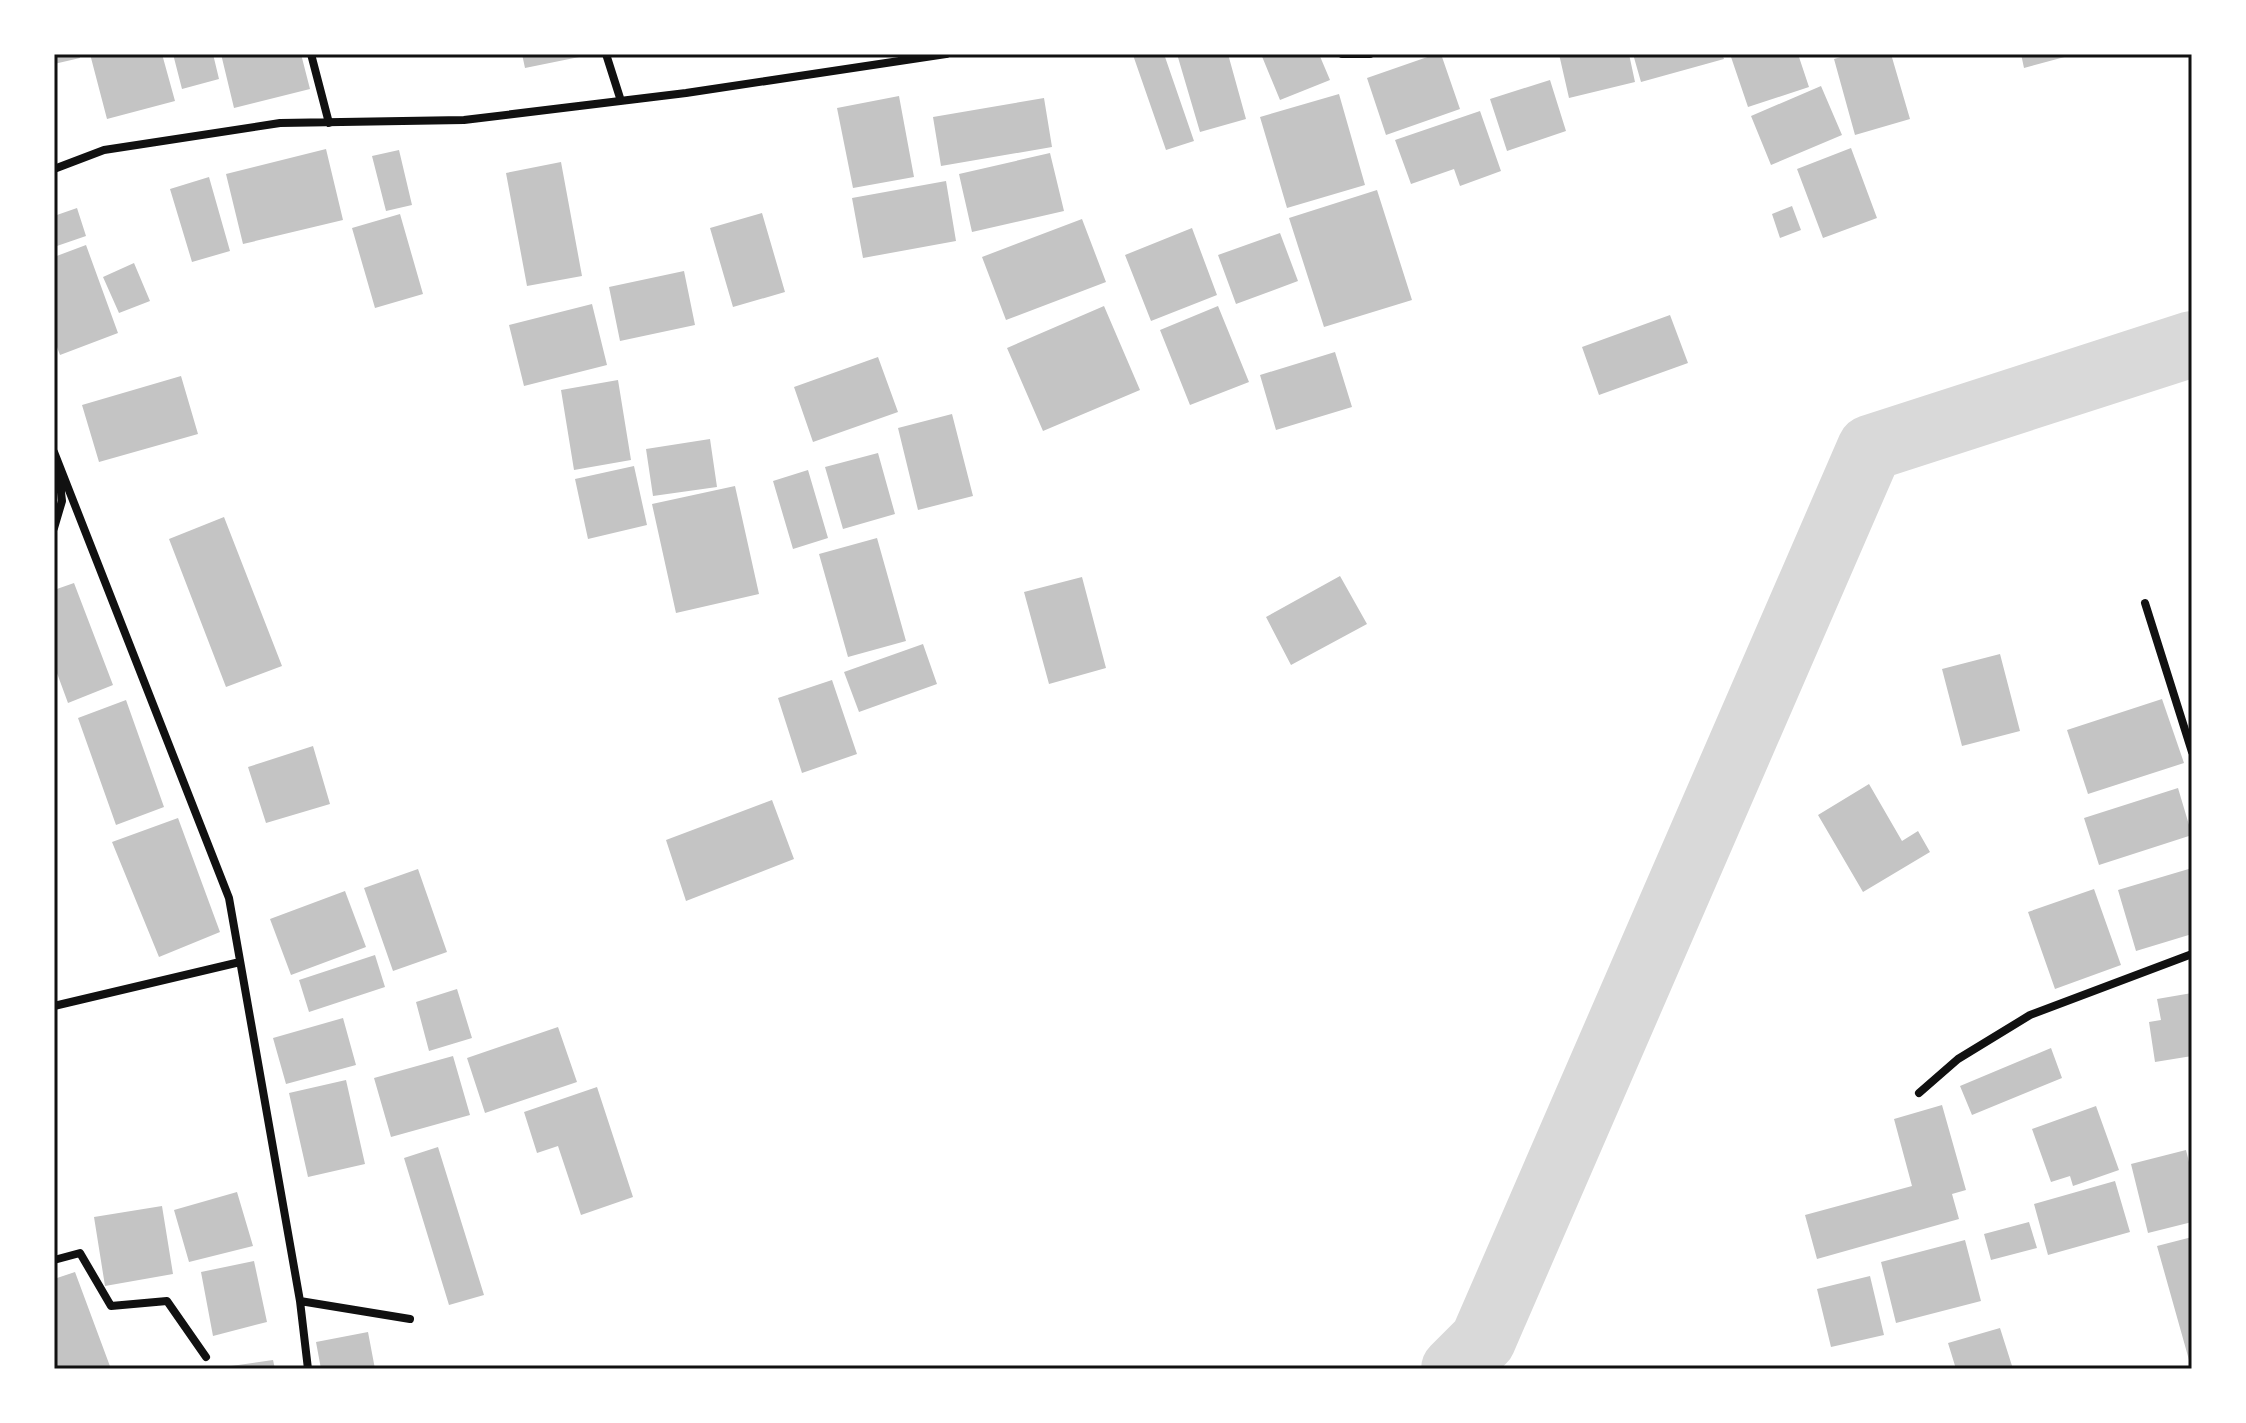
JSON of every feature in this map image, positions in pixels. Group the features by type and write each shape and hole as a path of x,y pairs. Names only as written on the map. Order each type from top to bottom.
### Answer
{"street":[{"path":"311,54 329,123"},
{"path":"606,54 621,101"},
{"path":"55,169 104,150 280,123 464,120 621,101 946,54"},
{"path":"1342,54 1370,54"},
{"path":"54,452 229,898 300,1301 308,1369"},
{"path":"54,528 62,501 58,462"},
{"path":"2145,603 2192,752"},
{"path":"1919,1093 1958,1059 2030,1015 2192,954"},
{"path":"54,1006 240,962"},
{"path":"54,1260 80,1253 111,1306 167,1301 206,1357"},
{"path":"300,1301 410,1319"}],"building":[{"path":"54,54 79,54 80,58 54,64"},
{"path":"90,54 162,54 175,101 107,119"},
{"path":"173,54 213,54 219,79 182,89"},
{"path":"221,54 301,54 310,89 234,108"},
{"path":"522,54 589,54 589,55 525,68"},
{"path":"1164,54 1194,141 1166,150 1133,55"},
{"path":"1177,54 1228,54 1246,119 1200,132"},
{"path":"1261,54 1319,54 1330,80 1280,100"},
{"path":"1441,54 1460,109 1386,135 1367,78"},
{"path":"1559,54 1629,54 1635,82 1569,98"},
{"path":"1633,54 1722,54 1724,59 1641,82"},
{"path":"1730,54 1798,54 1809,87 1748,107"},
{"path":"1851,54 1891,54 1910,119 1855,135 1834,59"},
{"path":"2021,54 2071,54 2072,55 2024,68"},
{"path":"1550,80 1566,131 1507,151 1490,99"},
{"path":"1821,86 1842,135 1771,165 1751,116"},
{"path":"1339,94 1365,185 1287,208 1260,117"},
{"path":"899,96 914,177 853,188 837,108"},
{"path":"1044,98 1052,147 941,166 933,117"},
{"path":"1480,111 1501,171 1460,186 1454,169 1411,184 1395,140"},
{"path":"1851,148 1877,218 1823,238 1797,169"},
{"path":"326,149 343,220 243,244 226,174"},
{"path":"399,150 412,205 386,211 372,156"},
{"path":"1050,153 1064,211 972,232 959,174"},
{"path":"561,162 582,276 527,286 506,173"},
{"path":"209,177 230,251 192,262 170,189"},
{"path":"946,181 956,241 863,258 852,198"},
{"path":"1377,190 1412,300 1324,327 1289,218"},
{"path":"1792,206 1801,230 1780,238 1772,214"},
{"path":"77,208 86,236 54,247 54,216"},
{"path":"762,213 785,292 733,307 710,228"},
{"path":"400,214 423,294 375,308 352,228"},
{"path":"1082,219 1106,282 1006,320 982,257"},
{"path":"1192,228 1217,295 1151,321 1125,255"},
{"path":"1280,233 1298,281 1236,304 1218,255"},
{"path":"86,245 118,333 60,355 54,339 54,257"},
{"path":"134,263 150,301 119,313 103,277"},
{"path":"684,271 695,325 620,341 609,287"},
{"path":"592,304 607,365 524,386 509,325"},
{"path":"1104,306 1140,390 1043,431 1007,348"},
{"path":"1218,306 1249,382 1190,405 1160,330"},
{"path":"1670,315 1688,363 1599,395 1582,347"},
{"path":"1335,352 1352,407 1276,430 1260,375"},
{"path":"878,357 898,412 813,442 794,387"},
{"path":"181,376 198,434 99,462 82,405"},
{"path":"618,380 631,460 574,470 561,390"},
{"path":"952,414 973,496 918,510 898,428"},
{"path":"710,439 717,487 653,496 646,449"},
{"path":"878,453 895,514 843,529 825,467"},
{"path":"634,466 647,525 588,539 575,479"},
{"path":"808,470 828,538 793,549 773,481"},
{"path":"735,486 759,594 676,613 652,504"},
{"path":"224,517 282,666 226,687 169,539"},
{"path":"877,538 906,641 848,657 819,554"},
{"path":"1340,576 1367,624 1291,665 1266,617"},
{"path":"1082,577 1106,668 1049,684 1024,592"},
{"path":"74,583 113,685 68,703 54,665 54,590"},
{"path":"923,644 937,684 859,712 844,672"},
{"path":"2000,654 2020,731 1962,746 1942,669"},
{"path":"832,680 857,754 802,773 778,698"},
{"path":"2162,699 2184,763 2088,794 2067,730"},
{"path":"126,700 164,807 116,825 78,718"},
{"path":"313,746 330,804 266,823 248,767"},
{"path":"1869,784 1902,841 1918,831 1930,852 1863,892 1818,815"},
{"path":"2178,788 2192,835 2099,865 2084,818"},
{"path":"772,800 794,859 686,901 666,840"},
{"path":"178,818 220,932 159,957 112,842"},
{"path":"2192,868 2192,934 2136,951 2118,890"},
{"path":"418,869 447,952 393,971 364,888"},
{"path":"2094,889 2121,965 2055,989 2028,912"},
{"path":"345,891 366,947 291,975 270,919"},
{"path":"375,955 385,987 309,1012 299,980"},
{"path":"457,989 472,1038 429,1051 416,1002"},
{"path":"2192,993 2192,1056 2155,1062 2149,1022 2161,1020 2157,999"},
{"path":"343,1018 356,1065 286,1084 273,1038"},
{"path":"558,1027 577,1082 485,1113 467,1058"},
{"path":"2051,1048 2062,1078 1972,1115 1960,1086"},
{"path":"453,1056 470,1115 391,1137 374,1078"},
{"path":"346,1080 365,1164 308,1177 289,1093"},
{"path":"597,1087 633,1197 581,1215 558,1146 537,1153 524,1112"},
{"path":"1942,1105 1966,1190 1952,1194 1959,1219 1817,1259 1805,1215 1912,1186 1894,1119"},
{"path":"2096,1106 2119,1170 2073,1186 2070,1176 2051,1182 2032,1129"},
{"path":"438,1147 484,1295 449,1305 404,1158"},
{"path":"2186,1150 2192,1174 2192,1222 2148,1233 2131,1164"},
{"path":"2115,1181 2130,1232 2048,1255 2034,1204"},
{"path":"237,1192 253,1246 189,1262 174,1210"},
{"path":"162,1206 173,1274 105,1286 94,1217"},
{"path":"2029,1222 2037,1248 1991,1260 1984,1234"},
{"path":"2192,1237 2192,1367 2191,1367 2157,1246"},
{"path":"1965,1240 1981,1301 1896,1323 1881,1262"},
{"path":"254,1261 267,1322 213,1336 201,1272"},
{"path":"75,1272 111,1369 54,1367 54,1279"},
{"path":"1870,1276 1884,1335 1831,1347 1817,1289"},
{"path":"2000,1328 2013,1369 1956,1369 1948,1343"},
{"path":"368,1332 375,1369 321,1369 316,1342"},
{"path":"273,1360 275,1369 224,1369 224,1367"}],"waterway":[{"path":"1454,1369 1483,1340 1870,448 2192,344"}]}
